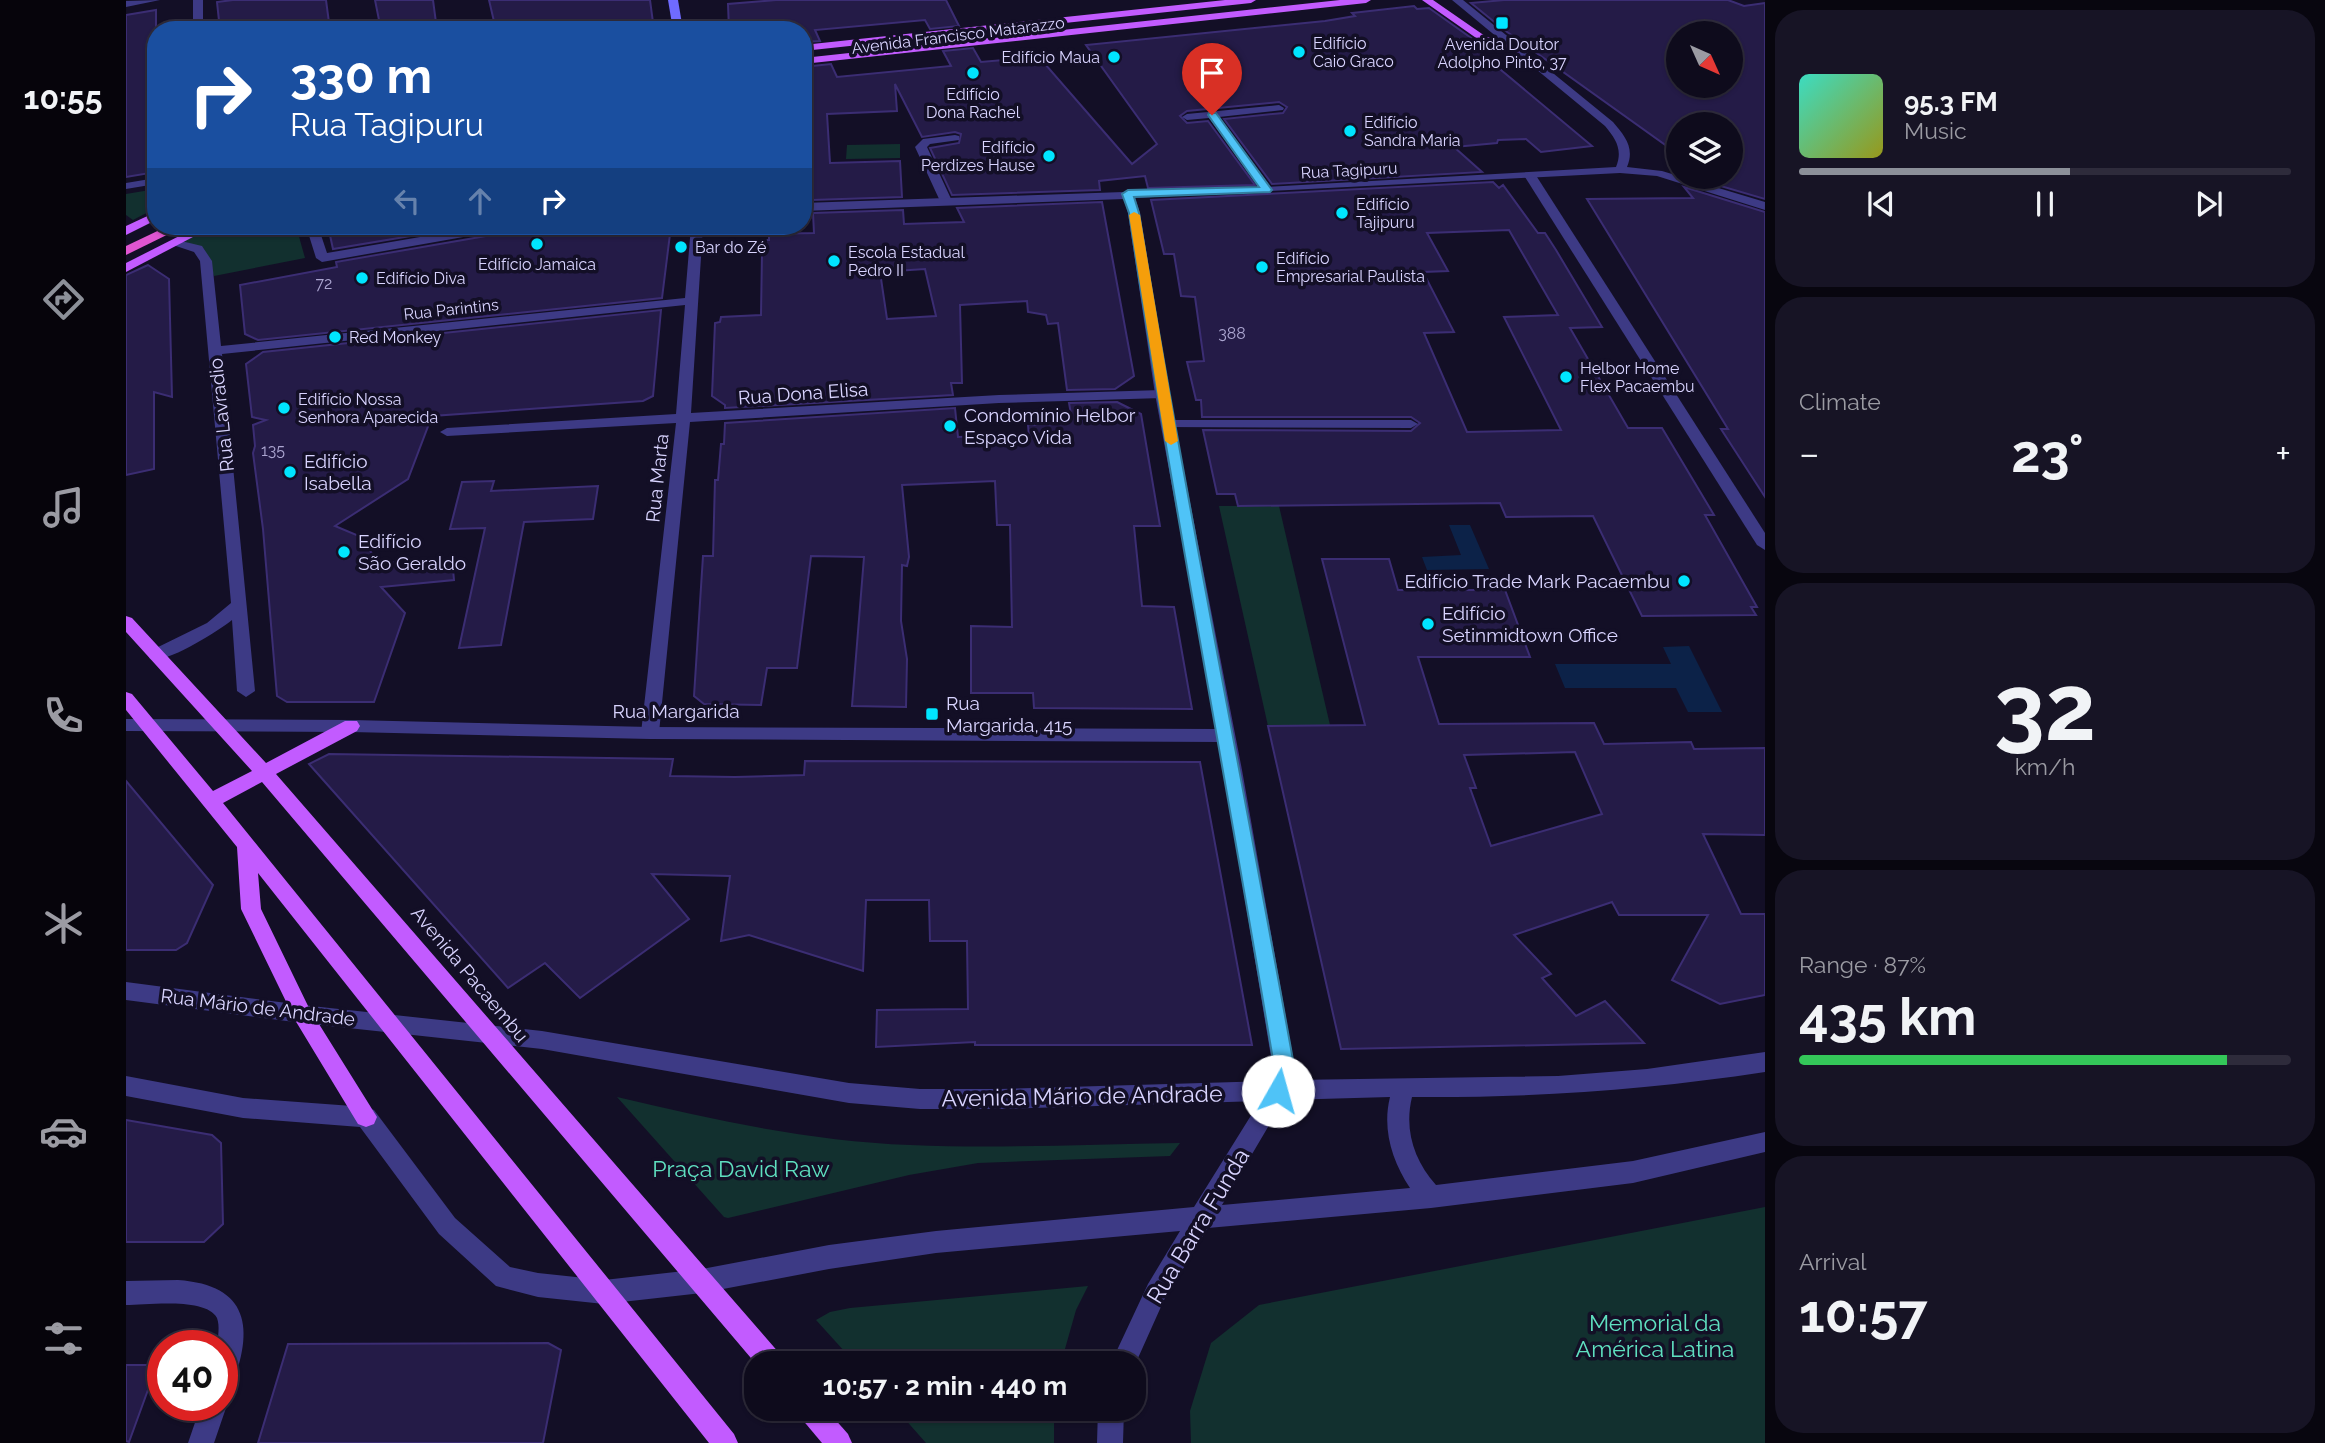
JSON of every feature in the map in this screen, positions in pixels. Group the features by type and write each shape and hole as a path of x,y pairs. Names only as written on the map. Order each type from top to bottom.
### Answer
{"highway":[{"path":"126,238 147,228"},
{"path":"126,251 159,235"}],"main road":[{"path":"673,0 676,21"},
{"name":"Avenida Francisco Matarazzo","path":"812,47 1170,4 1251,0"},
{"name":"Avenida Francisco Matarazzo","path":"812,60 1366,0"},
{"path":"1427,0 1482,38 1517,50"},
{"name":"Avenida Francisco Matarazzo","path":"812,40 1170,4"},
{"name":"Avenida Francisco Matarazzo","path":"812,67 1096,35 1115,27"},
{"path":"126,231 147,220"},
{"path":"126,268 190,235"},
{"name":"Avenida Pacaembu","path":"126,622 263,771 761,1351"},
{"path":"126,698 725,1443"},
{"path":"211,801 351,726"},
{"path":"246,844 251,909 302,1014 366,1117"},
{"path":"820,1421 839,1443"}],"street":[{"path":"126,4 155,0"},
{"path":"198,0 198,21"},
{"path":"1457,0 1594,110 1620,136 1626,145 1627,155 1620,170"},
{"path":"1187,117 1279,108"},
{"path":"1212,115 1267,190"},
{"path":"946,201 921,147 927,141 955,138"},
{"name":"Rua Tagipuru","path":"812,207 1267,190 1620,170 1658,173 1763,206"},
{"path":"1531,177 1765,545"},
{"path":"126,186 147,182"},
{"path":"1128,194 1134,213 1162,394 1283,1060 1284,1069 1278,1091"},
{"path":"315,235 322,258 452,235"},
{"name":"Rua Marta","path":"650,733 682,420 696,235"},
{"name":"Rua Lavradio","path":"183,239 198,249 206,261 246,691"},
{"name":"Rua Parintins","path":"214,351 691,301"},
{"name":"Rua Dona Elisa","path":"447,432 999,399 1162,394"},
{"path":"1168,424 1411,424"},
{"path":"156,654 213,626 239,606"},
{"name":"Rua Margarida","path":"126,725 351,726 650,733 1226,736"},
{"name":"Rua Mário de Andrade","path":"126,991 302,1014 486,1032"},
{"name":"Avenida Mário de Andrade","path":"486,1032 795,1085 920,1099 1278,1091 1337,1086 1528,1087 1677,1077 1765,1062"},
{"path":"126,1086 243,1108 366,1117 447,1226 504,1278 538,1285 604,1292 702,1281 936,1241 1431,1197 1633,1172 1765,1142"},
{"path":"1403,1088 1397,1108 1397,1128 1404,1160 1431,1197"},
{"name":"Rua Barra Funda","path":"1129,1351 1156,1292 1278,1091"},
{"path":"126,1293 198,1293 220,1302 229,1312 233,1330"},
{"path":"201,1443 209,1421"},
{"path":"1110,1443 1111,1421"}],"green space":[{"path":"900,144 900,158 846,159 847,145"},
{"path":"147,190 147,213 133,220 126,215 126,194"},
{"path":"195,235 299,235 305,258 214,276 204,249 183,241"},
{"path":"1219,506 1279,506 1330,725 1268,726"},
{"name":"Praça David Raw","path":"617,1097 762,1128 873,1143 978,1147 1180,1143 1170,1156 978,1163 909,1175 728,1218 724,1217"},
{"name":"Memorial da América Latina","path":"1765,1207 1765,1443 1191,1443 1190,1411 1211,1343 1259,1305"},
{"path":"1088,1286 1076,1310 1064,1351 844,1351 816,1320 830,1312"},
{"path":"907,1421 1054,1421 1054,1443 926,1443"}],"water":[{"path":"1449,525 1470,525 1489,569 1427,570 1422,557 1461,555"},
{"path":"1689,646 1722,712 1688,712 1676,688 1565,688 1555,664 1671,664 1663,647"}],"building":[{"path":"326,0 329,21 219,21 217,2"},
{"path":"375,0 433,0 436,21 379,21"},
{"path":"489,0 650,0 653,21 494,21"},
{"path":"776,0 946,0 959,26 930,29 925,20 815,30 820,41 812,41 812,21 729,21 728,4"},
{"path":"1504,0 1728,0 1744,6 1765,3 1765,199 1731,189 1743,189 1743,112 1666,112 1666,145 1503,29 1471,3"},
{"path":"1414,6 1417,9 1429,8 1477,42 1490,47 1483,55 1592,146 1541,152 1526,139 1498,140 1497,143 1454,147 1482,172 1272,184 1224,119 1283,113 1287,107 1279,102 1187,111 1180,116 1187,123 1208,121 1255,185 1148,188 1145,176 1099,181 1100,190 952,195 930,148 959,143 961,134 955,132 922,137 895,84 897,111 827,114 830,163 900,161 902,197 812,200 812,66 831,64 837,77 951,66 943,51 973,48 981,62 1039,57 1132,164 1157,144 1086,45 1325,21 1355,16 1352,13"},
{"path":"156,10 156,21 147,21 147,174 126,177 126,15"},
{"path":"1493,182 1499,188 1503,185 1538,233 1545,233 1602,327 1570,328 1628,428 1662,428 1714,515 1705,515 1757,607 1751,607 1756,615 1642,616 1593,516 1506,517 1500,503 1238,506 1235,494 1217,494 1203,430 1411,431 1420,423 1411,417 1202,417 1201,400 1196,400 1187,362 1204,361 1195,297 1181,296 1174,254 1164,254 1151,200","holes":["1509,230 1558,315 1504,317 1561,430 1467,432 1424,333 1454,332 1423,272 1448,271 1427,233"]},
{"path":"1686,189 1765,212 1765,497 1721,429 1728,429 1587,199 1693,198"},
{"path":"1102,202 1134,376 1115,389 1067,390 1058,323 1048,324 1046,315 1028,312 1027,301 960,305 962,383 951,383 953,395 725,408 725,405 712,396 715,323 720,322 721,317 761,315 762,253 764,240 769,240 769,235 812,235 813,213 903,210 904,224 964,222 957,208","holes":["925,269 936,316 887,319 880,272"]},
{"path":"330,235 416,235 333,249"},
{"path":"491,235 670,235 662,298 258,340 245,334 240,285 337,267 336,262"},
{"path":"148,265 169,279 172,397 154,392 154,469 126,475 126,275"},
{"path":"661,310 653,396 643,401 432,416 408,479 335,526 359,536 379,563 452,559 454,580 381,587 405,613 374,702 287,702 277,696 263,529 253,453 253,425 266,420 252,417 246,364 263,352"},
{"path":"1117,402 1141,414 1160,526 1134,526 1142,606 1174,607 1192,709 1034,708 1033,693 971,693 971,626 1012,627 1010,525 997,525 995,481 902,485 909,557 907,566 902,565 901,621 907,659 906,707 852,706 864,557 811,556 797,668 767,668 761,705 704,704 694,696 703,556 713,556 715,480 718,480 725,423 955,408 958,437 980,436 981,439 1029,436 1028,425 1057,424 1055,414 1071,414 1069,403"},
{"path":"494,481 491,491 598,486 593,519 524,522 501,645 459,648 485,528 450,529 462,482"},
{"path":"1322,559 1389,559 1398,590 1505,590 1530,657 1418,657 1439,724 1594,723 1604,744 1691,742 1694,749 1765,748 1765,835 1703,834 1741,914 1765,914 1765,995 1720,1004 1672,980 1708,915 1619,915 1612,902 1514,935 1551,974 1542,978 1576,1016 1605,1001 1644,1043 1341,1049 1268,726 1365,725","holes":["1575,752 1602,814 1491,846 1470,788 1476,788 1464,755"]},
{"path":"329,754 673,759 670,776 735,777 804,775 805,761 1200,762 1252,1045 975,1045 975,1042 876,1047 877,1010 968,1009 967,941 930,941 929,900 866,900 863,971 749,935 721,941 730,876 652,874 689,919 580,998 545,963 508,988 309,764"},
{"path":"126,781 213,885 187,943 176,950 126,950"},
{"path":"126,1120 212,1135 221,1143 223,1224 204,1242 126,1242"},
{"path":"548,1343 561,1350 543,1443 258,1443 288,1344"},
{"path":"126,1365 147,1365 147,1392 129,1442 126,1441"}],"slow traffic":[{"path":"1134,215 1171,441"}],"place":[{"name":"Avenida Doutor Adolpho Pinto, 37","path":"1502,23"},
{"name":"Edifício Caio Graco","path":"1299,52"},
{"name":"Edifício Maua","path":"1114,57"},
{"name":"Edifício Dona Rachel","path":"973,73"},
{"name":"Edifício Sandra Maria","path":"1350,131"},
{"name":"Edifício Perdizes Hause","path":"1049,156"},
{"name":"Edifício Tajipuru","path":"1342,213"},
{"name":"Edifício Jamaica","path":"537,244"},
{"name":"Bar do Zé","path":"681,247"},
{"name":"Escola Estadual Pedro II","path":"834,261"},
{"name":"Edifício Empresarial Paulista","path":"1262,267"},
{"name":"Edifício Diva","path":"362,278"},
{"name":"Red Monkey","path":"335,337"},
{"name":"Helbor Home Flex Pacaembu","path":"1566,377"},
{"name":"Edifício Nossa Senhora Aparecida","path":"284,408"},
{"name":"Condomínio Helbor Espaço Vida","path":"950,426"},
{"name":"Edifício Isabella","path":"290,472"},
{"name":"Edifício São Geraldo","path":"344,552"},
{"name":"Edifício Trade Mark Pacaembu","path":"1684,581"},
{"name":"Edifício Setinmidtown Office","path":"1428,624"},
{"name":"Rua Margarida, 415","path":"932,714"}],"route":[{"path":"1212,115 1267,190 1128,194 1134,213 1162,394 1233,770 1283,1060 1284,1069 1278,1091"}]}
